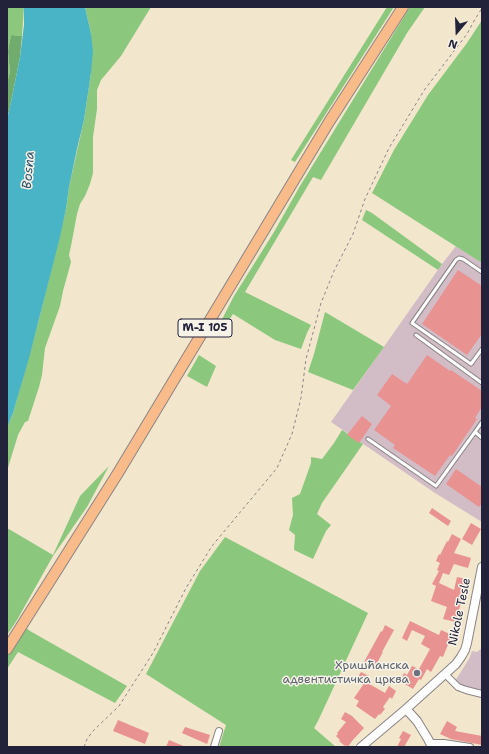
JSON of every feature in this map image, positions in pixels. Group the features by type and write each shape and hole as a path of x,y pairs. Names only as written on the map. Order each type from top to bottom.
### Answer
{"main road":[{"name":"M-I 105","path":"7,649 118,473 329,122 403,7"}],"street":[{"name":"Nikole Tesle","path":"361,747 406,709 459,660 467,643 482,567"},
{"path":"445,674 458,687 482,694"},
{"path":"406,709 417,721 431,745 444,743 470,747"},
{"path":"214,747 219,731"}],"lane":[{"path":"482,272 463,259 459,258 456,260 412,323 471,364 482,349"},
{"path":"416,335 482,383"},
{"path":"368,440 436,486 482,422"},
{"path":"475,432 482,438"}],"path":[{"path":"84,747 87,739 93,731 119,706 153,653 186,588 212,546 277,468 292,434 301,398 306,360 321,302 334,271 353,234 365,199 389,148 424,89 467,34 482,8"}],"shaded area":[{"path":"456,246 482,263 482,522 435,493 331,422"},
{"path":"482,648 482,691 463,686 455,681 469,659 472,651 477,652"}],"green space":[{"path":"7,7 24,7 22,36 11,35 8,51 10,72 7,83"},
{"path":"85,7 151,7 121,56 101,80 97,90 97,109 93,137 93,173 90,184 80,204 77,214 69,255 71,262 60,306 45,348 39,387 28,421 25,422 18,435 7,471 7,428 13,413 39,319 66,209 69,187 84,120 91,73 91,34"},
{"path":"387,7 394,7 295,162 291,160"},
{"path":"410,7 425,7 407,33 321,180 313,177 245,292 311,325 301,349 275,340 233,314 223,329 218,327 234,296 274,232 300,186"},
{"path":"482,20 482,263 372,193 394,150 428,95 467,43"},
{"path":"11,35 22,36 20,57 7,120 7,83 10,72 8,51"},
{"path":"366,210 442,264 438,270 362,220"},
{"path":"325,312 384,347 353,390 308,372"},
{"path":"199,355 216,366 207,387 187,376"},
{"path":"342,430 363,444 322,503 317,514 331,525 326,531 313,559 294,550 295,535 289,530 293,515 292,498 300,494 311,463 311,457 322,459"},
{"path":"109,466 87,507 53,556 7,635 7,528 53,555 80,496"},
{"path":"225,537 368,613 314,728 336,747 219,747 226,725 146,674 200,571"},
{"path":"24,626 30,631 127,686 115,703 18,652 7,669 7,654"}],"water":[{"name":"Bosna","path":"24,7 85,7 93,51 84,120 59,241 29,358 13,413 7,428 7,120 20,57 24,25"}],"building":[{"path":"458,270 482,286 482,334 467,355 422,324"},
{"path":"427,355 482,391 482,407 475,418 477,419 452,456 450,455 435,476 393,448 395,445 374,430 391,406 377,395 392,374 407,384"},
{"path":"362,416 372,424 359,443 347,435"},
{"path":"456,469 482,487 482,503 479,507 446,484"},
{"path":"432,508 451,521 448,526 429,513"},
{"path":"471,523 481,529 472,545 462,539"},
{"path":"452,534 461,539 454,553 471,558 468,568 454,564 449,575 443,573 439,583 454,590 457,577 467,579 456,622 443,619 447,607 431,601 436,586 432,584 439,571 437,570 440,563 436,561"},
{"path":"410,621 439,635 441,630 452,635 443,657 440,656 431,672 427,669 421,680 419,679 413,689 400,681 404,673 407,675 412,666 419,669 430,649 421,644 425,636 412,630 407,641 402,638"},
{"path":"385,625 394,630 375,667 364,662"},
{"path":"361,672 369,676 366,682 385,693 389,686 396,691 392,699 390,697 383,707 385,709 375,719 356,706 359,701 354,698 363,685 356,680"},
{"path":"345,712 352,716 364,728 348,747 339,741 340,740 336,736 346,722 341,719"},
{"path":"118,720 149,733 145,744 113,731"},
{"path":"447,721 457,727 455,731 482,736 482,745 451,739 440,734"},
{"path":"185,727 210,735 207,744 182,733"},
{"path":"403,731 411,735 404,747 397,747 401,739 399,738"},
{"path":"169,740 186,747 166,747"}],"place":[{"name":"Хришћанска адвентистичка црква","path":"417,673"}]}
